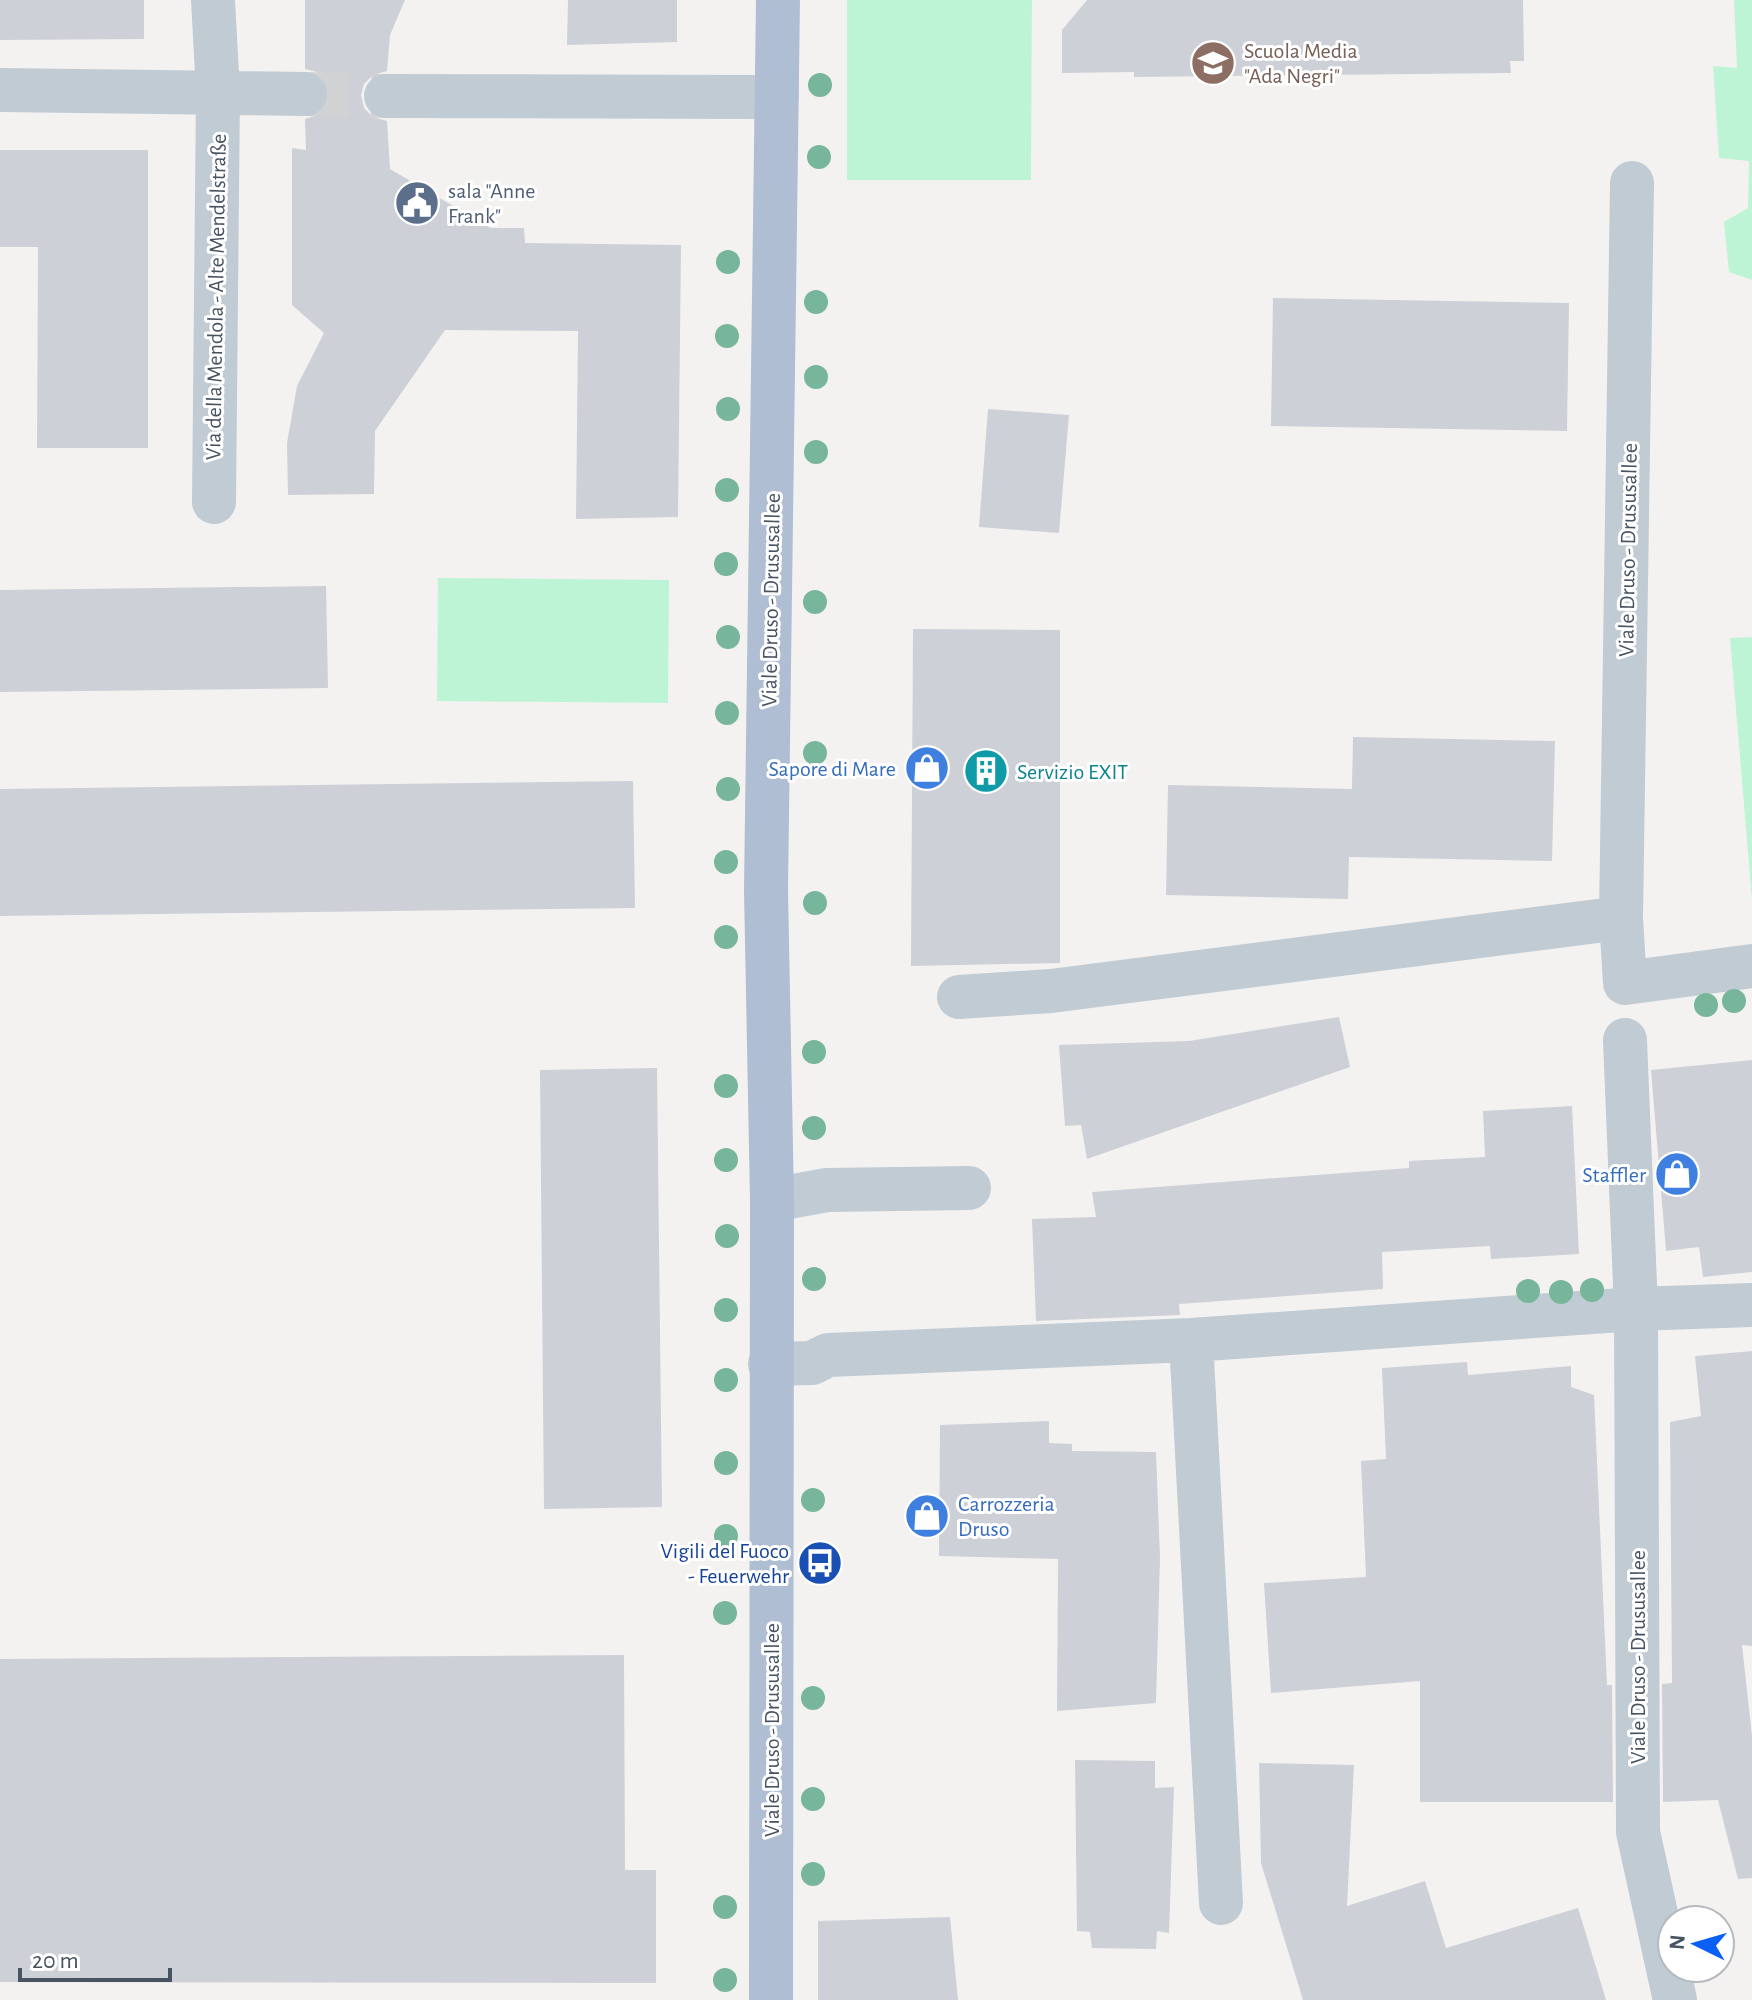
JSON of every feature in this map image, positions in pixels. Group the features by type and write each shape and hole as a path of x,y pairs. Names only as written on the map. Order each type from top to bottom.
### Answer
{"main road":[{"name":"Viale Druso - Drususallee","path":"771,2000 772,1200 766,890 778,0"}],"street":[{"name":"Via della Mendola - Alte Mendelstraße","path":"213,0 218,92 214,502"},
{"path":"0,90 305,94"},
{"path":"386,96 777,97"},
{"name":"Viale Druso - Drususallee","path":"1632,183 1621,918 1625,983 1752,966"},
{"path":"959,997 1051,991 1621,918"},
{"name":"Viale Druso - Drususallee","path":"1625,1040 1636,1309 1638,1832 1675,2000"},
{"path":"772,1200 827,1190 969,1188"},
{"path":"770,1364 812,1363 828,1355 1191,1340 1636,1309 1752,1305"},
{"path":"1191,1340 1221,1903"}],"green space":[{"path":"847,0 1032,0 1031,180 847,180"},
{"path":"1734,0 1752,0 1752,280 1729,272 1724,222 1748,208 1749,161 1719,158 1713,66 1737,68"},
{"path":"438,578 669,580 668,703 437,701"},
{"path":"1752,637 1752,900 1730,638"}],"building":[{"path":"0,0 144,0 144,39 0,40"},
{"path":"305,0 405,0 390,35 387,71 373,75 364,84 361,95 364,108 373,117 387,121 390,169 491,228 524,228 525,243 681,245 678,517 576,519 578,331 445,330 375,431 374,494 288,495 287,443 297,386 324,333 292,305 292,148 306,150 305,119 318,115 326,107 330,95 326,81 317,72 305,69"},
{"path":"568,0 677,0 677,42 567,45"},
{"path":"1087,0 1523,0 1524,61 1510,61 1511,73 1134,77 1134,72 1062,73 1062,30"},
{"path":"0,150 148,150 148,448 37,448 38,247 0,247"},
{"path":"1273,298 1569,303 1567,431 1271,426"},
{"path":"988,409 1069,415 1059,533 979,527"},
{"path":"326,586 328,688 0,692 0,590"},
{"name":"Servizio EXIT","path":"913,629 1060,630 1060,963 911,966"},
{"path":"1353,737 1555,741 1552,861 1349,857 1348,899 1166,895 1168,785 1352,789"},
{"path":"633,781 635,908 0,916 0,789"},
{"path":"1339,1017 1350,1067 1087,1159 1081,1125 1065,1126 1059,1045 1189,1041"},
{"path":"1752,1060 1752,1272 1703,1277 1699,1247 1666,1251 1651,1070"},
{"path":"657,1068 662,1507 544,1509 540,1070"},
{"path":"1572,1106 1579,1254 1491,1259 1490,1246 1382,1252 1383,1289 1179,1304 1180,1315 1036,1321 1032,1219 1096,1217 1092,1192 1409,1168 1409,1161 1485,1157 1483,1111"},
{"path":"1752,1351 1752,1646 1742,1645 1752,1736 1752,1878 1738,1879 1718,1800 1663,1802 1662,1684 1672,1683 1670,1422 1701,1416 1695,1356"},
{"path":"1467,1362 1468,1375 1571,1366 1571,1387 1594,1395 1607,1685 1612,1685 1613,1802 1420,1802 1420,1681 1271,1693 1264,1583 1366,1577 1361,1461 1386,1459 1382,1368"},
{"path":"1049,1421 1049,1443 1072,1444 1072,1451 1156,1452 1160,1557 1156,1703 1057,1711 1058,1559 939,1556 940,1425"},
{"path":"624,1655 625,1870 656,1870 656,1983 0,1982 0,1659"},
{"path":"1075,1760 1155,1761 1155,1788 1174,1787 1169,1933 1157,1931 1156,1949 1092,1948 1090,1932 1077,1931"},
{"path":"1259,1763 1354,1765 1347,1906 1425,1881 1446,1948 1578,1908 1606,2000 1303,2000 1261,1863"},
{"path":"950,1917 958,2000 818,2000 818,1921"}],"tunnel":[{"path":"305,94 386,96"}],"place":[{"name":"Scuola Media \"Ada Negri\"","path":"1213,63"},
{"name":"sala \"Anne Frank\"","path":"417,203"},
{"name":"Sapore di Mare","path":"927,768"},
{"name":"Servizio EXIT","path":"986,771"},
{"name":"Staffler","path":"1677,1174"},
{"name":"Carrozzeria Druso","path":"927,1516"},
{"name":"Vigili del Fuoco - Feuerwehr","path":"820,1563"}]}
